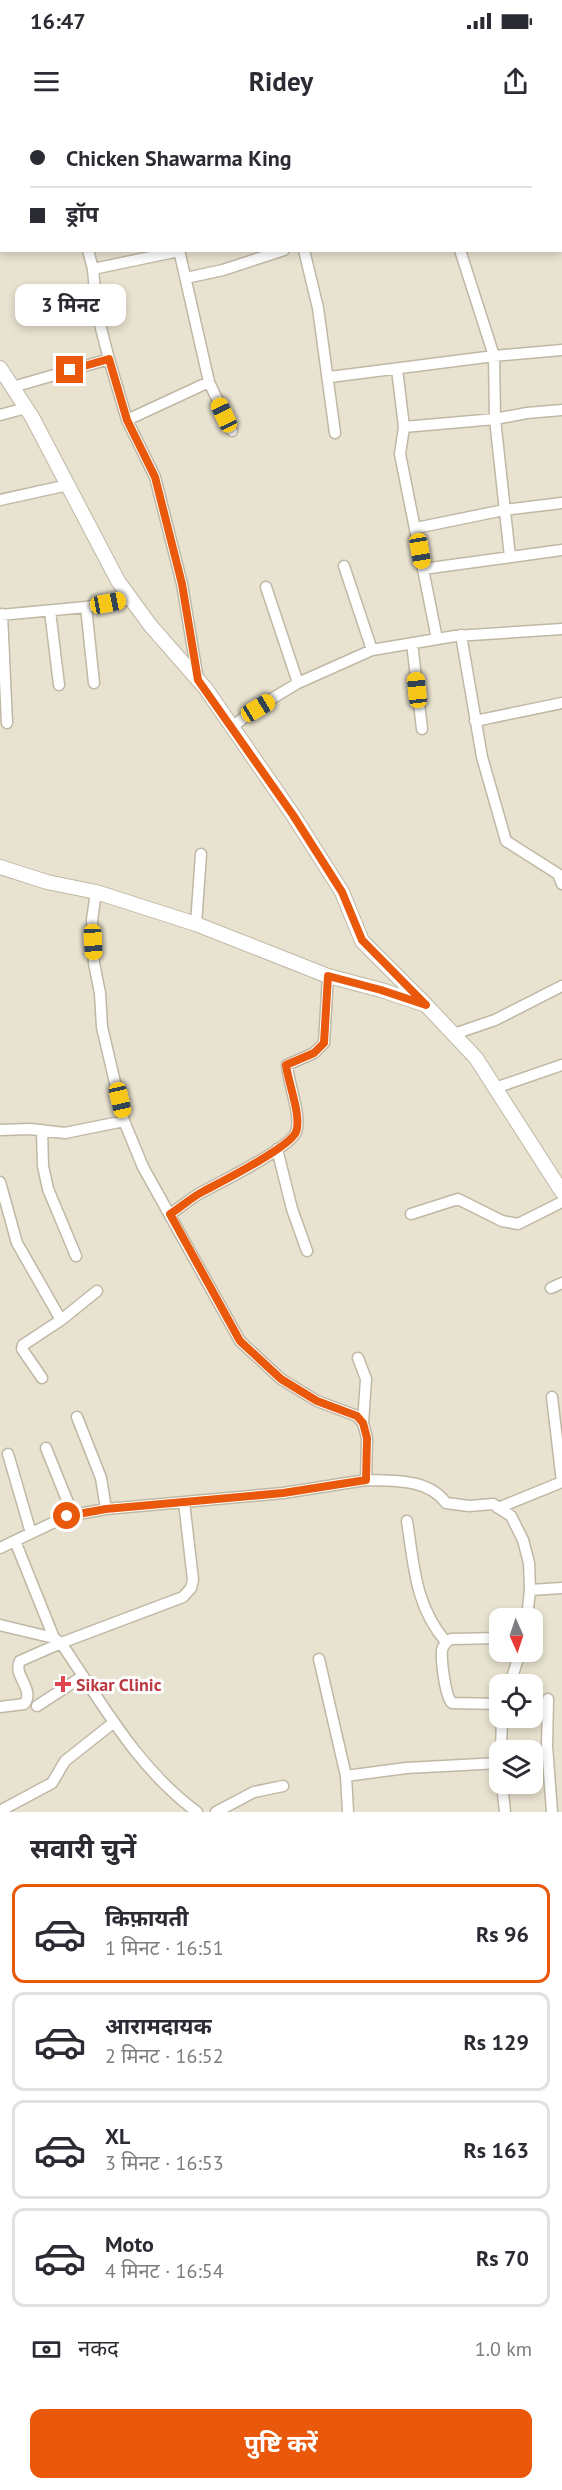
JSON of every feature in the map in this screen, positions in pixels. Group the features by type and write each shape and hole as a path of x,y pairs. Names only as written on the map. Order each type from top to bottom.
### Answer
{"street":[{"path":"89,252 93,269 97,314 127,420 155,477 182,584 198,680"},
{"path":"93,269 174,252"},
{"path":"179,252 209,382 232,431"},
{"path":"186,278 223,270 278,252"},
{"path":"304,252 318,308 330,377 335,433"},
{"path":"461,252 494,356 495,419 510,557"},
{"path":"330,377 494,356 562,350"},
{"path":"13,387 109,359"},
{"path":"0,368 26,408 118,581 198,680 293,815 342,892 362,940 476,1058 562,1192"},
{"path":"397,369 404,427 400,454 437,639"},
{"path":"127,420 209,382"},
{"path":"0,415 26,408"},
{"path":"404,427 562,410"},
{"path":"0,500 68,485"},
{"path":"416,528 504,510 562,503"},
{"path":"423,569 562,550"},
{"path":"344,566 372,650"},
{"path":"266,587 298,683"},
{"path":"7,723 1,615 86,608 131,599"},
{"path":"86,608 94,682"},
{"path":"50,611 59,685"},
{"path":"232,727 298,683 372,650 461,635 562,629"},
{"path":"461,635 482,757 506,841 558,874 562,884"},
{"path":"412,643 422,729"},
{"path":"475,721 562,704"},
{"path":"196,924 201,854"},
{"path":"0,867 47,882 96,892 196,924 328,976 426,1005"},
{"path":"96,892 92,920 94,963 100,993 102,1027 124,1121 143,1167 240,1341 265,1366 290,1385 317,1401 357,1416 363,1423"},
{"path":"170,1214 202,1192 277,1149 296,1134 298,1121 286,1065 314,1053 324,1043 328,976"},
{"path":"454,1034 495,1020 562,986"},
{"path":"495,1088 562,1065"},
{"path":"0,1130 42,1130 65,1133 124,1121"},
{"path":"42,1130 43,1166 48,1189 76,1256"},
{"path":"277,1149 292,1209 307,1251"},
{"path":"0,1182 12,1230 21,1252 61,1320"},
{"path":"411,1214 458,1199 502,1221 518,1224 562,1202"},
{"path":"551,1288 562,1284"},
{"path":"42,1378 22,1347 97,1291"},
{"path":"358,1358 366,1379 363,1423 367,1438 366,1480"},
{"path":"498,1508 562,1482 552,1397"},
{"path":"77,1417 101,1478 106,1509"},
{"path":"46,1448 73,1515"},
{"path":"8,1454 31,1533"},
{"path":"0,1548 73,1515 106,1509 283,1493 366,1480 414,1482 439,1494 446,1503 469,1506 494,1504 511,1516 523,1540 529,1563 528,1608"},
{"path":"0,1707 24,1704 27,1701 28,1694 17,1663 58,1640 183,1597 191,1588 193,1580 184,1502"},
{"path":"407,1521 423,1606 433,1627 446,1642"},
{"path":"15,1541 58,1640 113,1723 144,1763 177,1797 197,1812"},
{"path":"530,1590 562,1588"},
{"path":"0,1625 58,1640"},
{"path":"489,1638 451,1640 446,1642 442,1651 448,1699 457,1704 489,1704"},
{"path":"319,1659 346,1776 348,1812"},
{"path":"38,1706 83,1676"},
{"path":"548,1699 547,1746 552,1812"},
{"path":"0,1811 52,1783 65,1761 113,1723"},
{"path":"346,1776 406,1768 489,1764"},
{"path":"216,1812 254,1792 283,1786"},
{"path":"503,1794 505,1812"}],"shaded area":[{"path":"0,252 562,252 562,1812 0,1812"}],"place":[{"name":"Sikar Clinic","path":"63,1684"}],"route":[{"path":"67,1516 106,1509 283,1493 366,1480 367,1438 363,1423 357,1416 298,1391 265,1366 240,1341 170,1214 202,1192 285,1144 296,1134 298,1121 286,1065 314,1053 324,1043 328,976 426,1005 362,940 342,892 293,815 206,688 198,680 182,584 155,477 127,420 109,359 70,370"}]}
